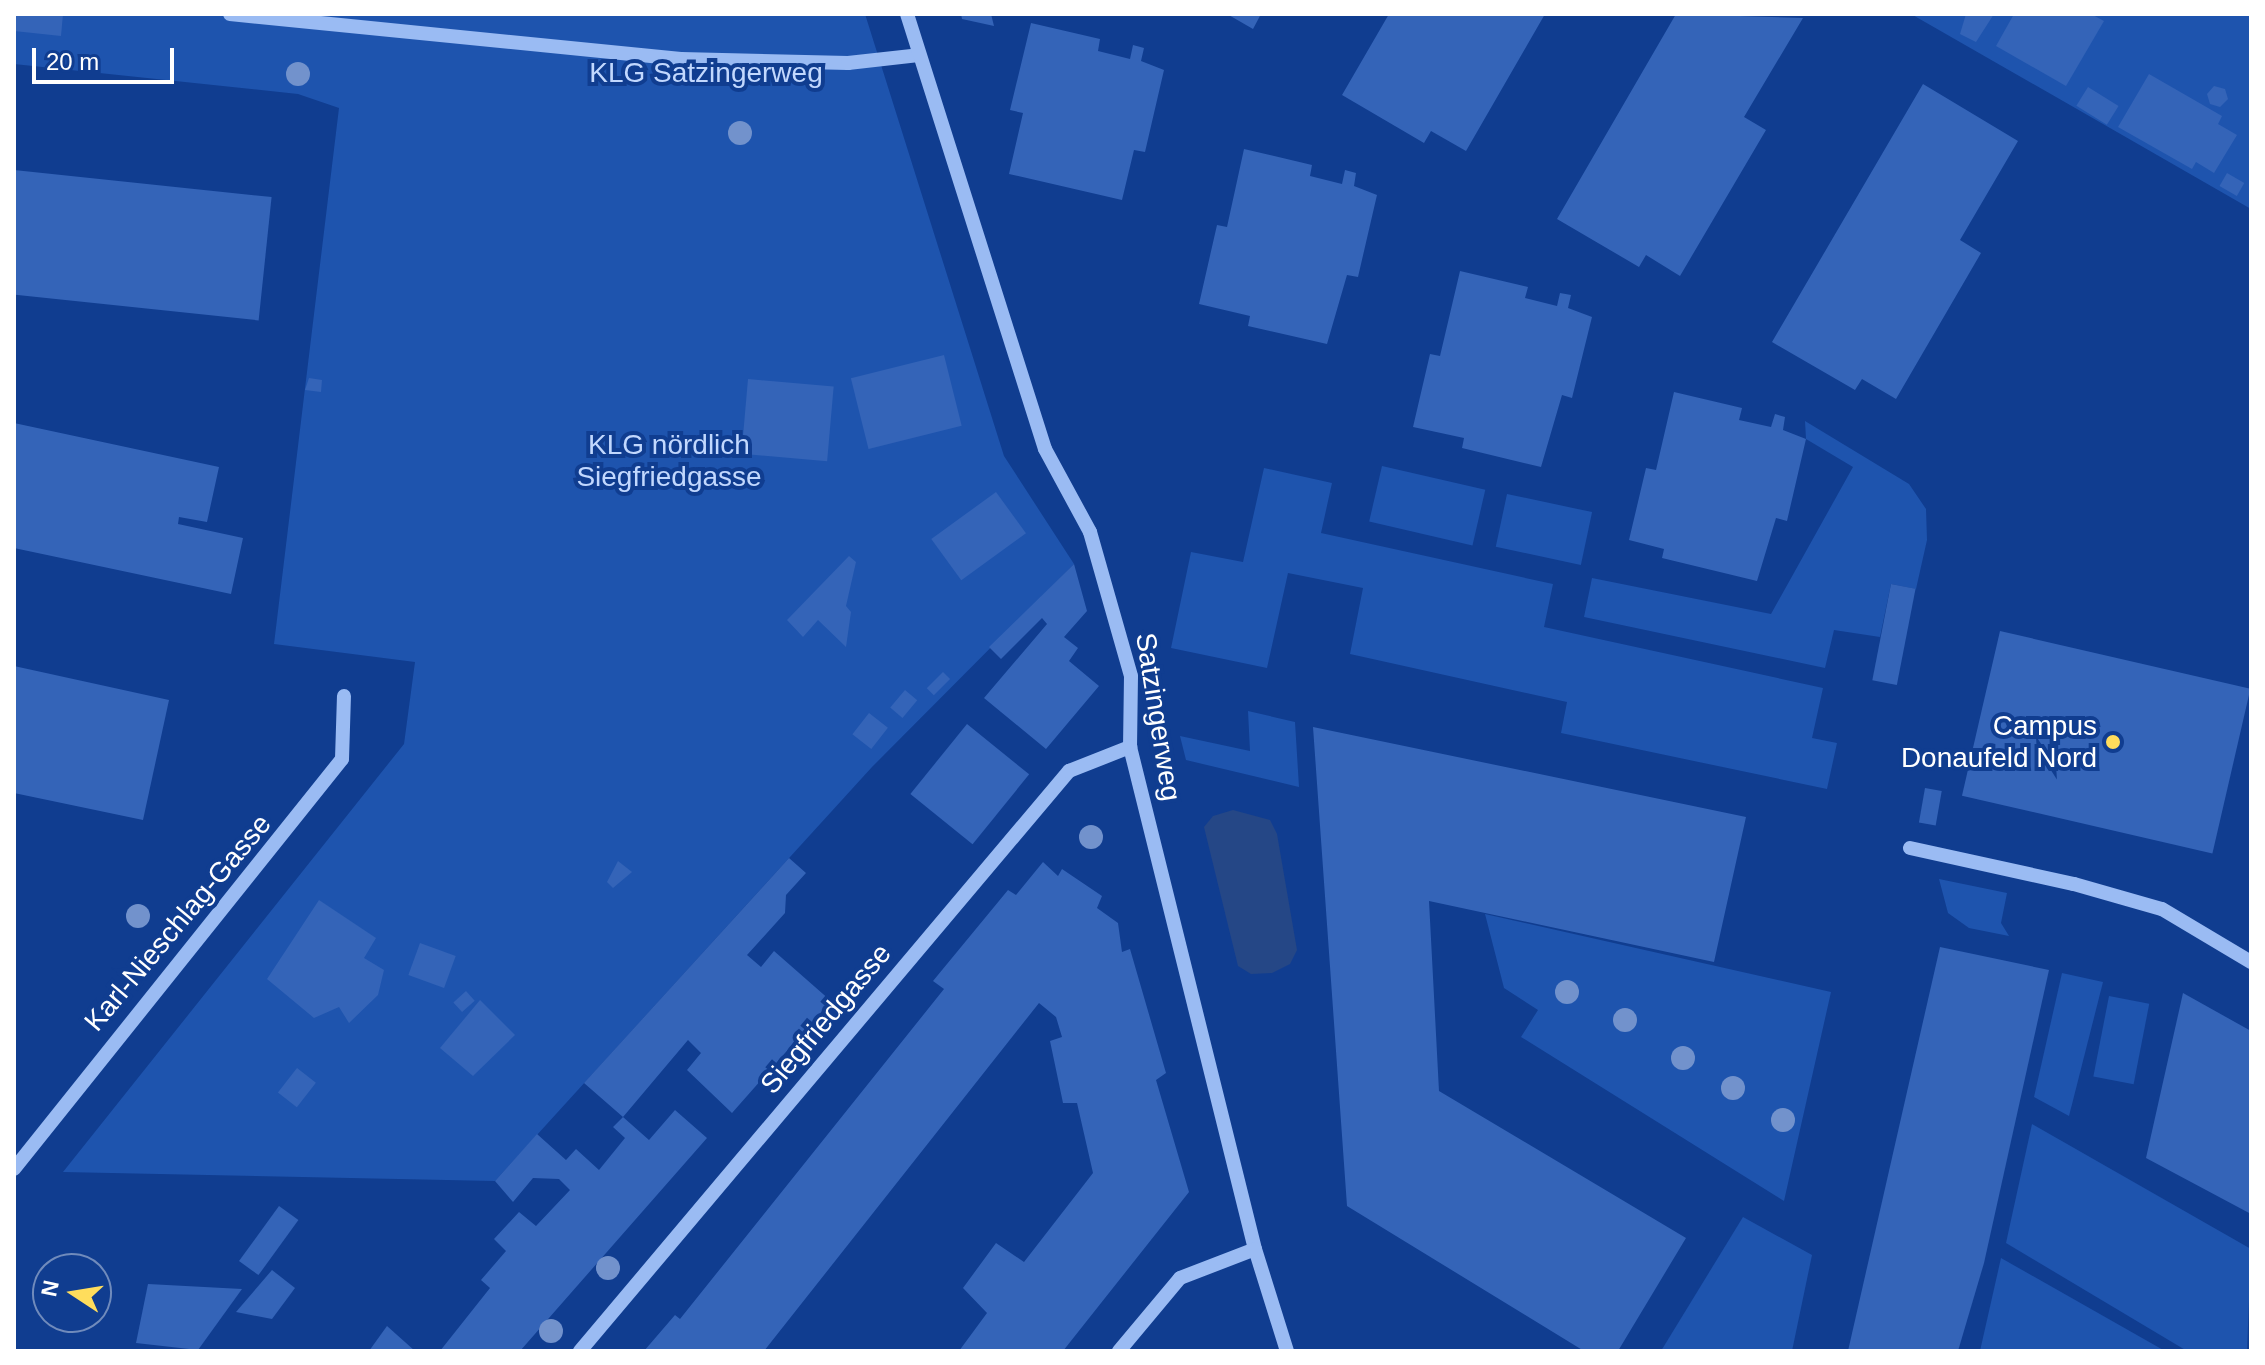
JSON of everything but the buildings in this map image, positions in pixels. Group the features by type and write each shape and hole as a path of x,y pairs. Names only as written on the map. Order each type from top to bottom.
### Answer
{"street":[{"path":"230,14 681,59 848,63 919,55"},
{"name":"Satzingerweg","path":"907,14 1045,449 1090,532 1131,676 1130,747 1255,1249 1287,1351"},
{"name":"Karl-Nieschlag-Gasse","path":"14,1169 342,759 344,696"},
{"name":"Siegfriedgasse","path":"580,1351 1069,771 1130,747"},
{"path":"1910,848 2074,884 2162,909 2251,962"},
{"path":"1119,1351 1180,1278 1255,1249"}],"green space":[{"name":"KLG nördlich Siegfriedgasse","path":"14,14 865,14 1004,456 1074,564 872,767 495,1181 63,1172 404,744 415,662 274,644 339,108 298,94 14,64"},
{"path":"1911,14 2251,14 2251,209 2063,101"},
{"path":"1805,421 1909,484 1926,509 1927,540 1916,589 1891,584 1880,637 1834,630 1825,668 1584,617 1592,578 1771,614 1853,467 1806,439"},
{"path":"1382,466 1485,490 1472,545 1369,522"},
{"path":"1264,468 1332,483 1321,533 1553,584 1544,627 1823,688 1812,738 1837,743 1827,789 1561,733 1567,702 1350,654 1363,588 1288,573 1267,668 1171,648 1191,552 1243,562"},
{"path":"1507,494 1592,512 1581,565 1496,547"},
{"path":"1248,711 1295,722 1299,787 1186,760 1180,736 1250,751"},
{"path":"1939,879 2007,893 2001,923 2009,936 1969,928 1948,913"},
{"path":"1485,914 1831,992 1784,1201 1521,1037 1538,1010 1504,988"},
{"path":"2062,973 2103,982 2069,1116 2034,1097"},
{"path":"2109,996 2149,1004 2134,1084 2093,1076"},
{"path":"2032,1124 2251,1249 2247,1351 2187,1351 2006,1243"},
{"path":"1743,1217 1812,1255 1792,1351 1661,1351"},
{"path":"2001,1258 2165,1351 1980,1351"}],"shaded area":[{"path":"1233,810 1270,820 1277,834 1297,950 1290,964 1272,973 1251,974 1238,966 1204,827 1213,816"}],"place":[{"name":"Campus Donaufeld Nord","path":"2113,742"}],"park label":[{"name":"KLG Satzingerweg","path":"706,73"}]}
